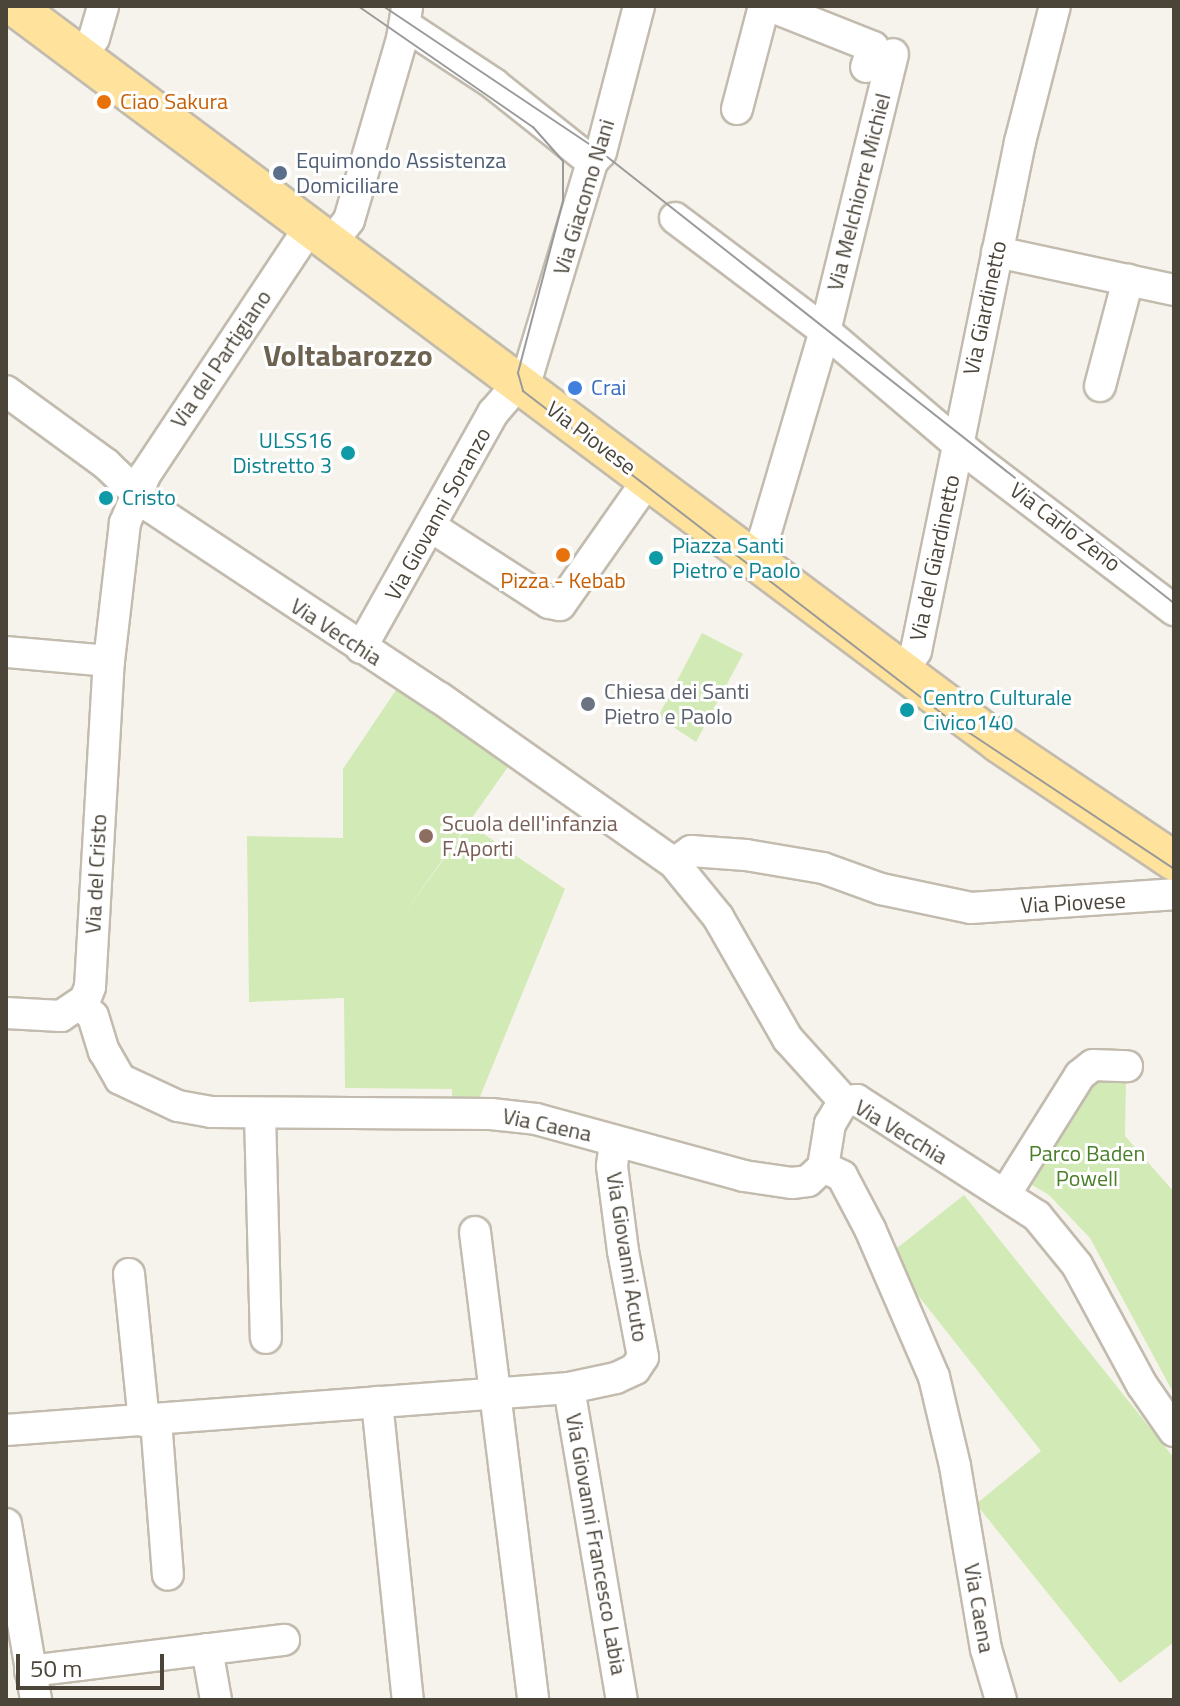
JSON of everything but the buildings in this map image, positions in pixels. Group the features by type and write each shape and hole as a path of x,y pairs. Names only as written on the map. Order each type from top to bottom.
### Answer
{"main road":[{"name":"Via Piovese","path":"14,6 1053,783 1170,851"}],"street":[{"path":"82,57 94,38 103,6"},
{"name":"Via Giacomo Nani","path":"518,382 538,348 592,162 601,152 639,6"},
{"path":"737,109 767,6 873,47 866,67"},
{"name":"Via Giardinetto","path":"958,442 997,252 1055,6"},
{"path":"406,15 592,162"},
{"name":"Via del Partigiano","path":"135,492 321,235 349,220 406,15"},
{"name":"Via Melchiorre Michiel","path":"751,558 764,538 825,331 893,54"},
{"name":"Via Melchiorre Michiel","path":"675,218 825,331"},
{"path":"997,252 1174,290"},
{"path":"1100,386 1128,280"},
{"path":"825,331 958,442"},
{"name":"Via Giovanni Soranzo","path":"361,648 433,528 493,413 518,382"},
{"name":"Via Vecchia","path":"6,391 106,464 135,492 361,648 428,690 674,863 718,917 788,1039 844,1101 857,1100 1006,1193 1060,1239 1174,1431"},
{"name":"Via Carlo Zeno","path":"958,442 1174,610"},
{"name":"Via del Giardinetto","path":"903,671 916,651 958,442"},
{"path":"433,528 539,597 560,605 647,481"},
{"name":"Via del Cristo","path":"81,1005 90,983 118,555 135,492"},
{"path":"6,652 109,661"},
{"name":"Via Piovese","path":"674,863 691,851 746,855 823,868 881,889 971,908 1174,894"},
{"path":"6,1013 61,1016 81,1005"},
{"name":"Via Caena","path":"81,1005 93,1016 110,1066 132,1087 178,1106 260,1114 491,1114 536,1119 615,1142 792,1183 808,1181 823,1167 842,1176 870,1229 934,1377 955,1466 986,1649 1001,1700"},
{"path":"1006,1193 1080,1075 1093,1065 1127,1066"},
{"path":"823,1167 830,1124 844,1101"},
{"path":"260,1114 266,1338"},
{"name":"Via Giovanni Acuto","path":"6,1430 569,1388 616,1378 635,1369 643,1357 623,1251 612,1166 615,1142"},
{"path":"475,1232 533,1700"},
{"path":"129,1274 168,1575"},
{"name":"Via Giovanni Francesco Labia","path":"569,1388 622,1700"},
{"path":"377,1402 408,1700"},
{"path":"6,1527 33,1685 207,1649 284,1640"},
{"path":"207,1649 216,1700"}],"green space":[{"path":"702,633 743,654 696,742 658,717"},
{"path":"396,690 510,764 397,924 469,824 565,889 479,1099 452,1098 452,1089 345,1088 344,998 249,1002 247,836 343,838 343,769"},
{"name":"Parco Baden Powell","path":"1126,1077 1125,1136 1174,1192 1174,1394 1090,1238 1049,1195 1022,1179 1085,1079"},
{"path":"964,1195 1174,1458 1174,1642 1120,1683 976,1504 1041,1451 887,1256"}],"tram line":[{"path":"358,6 533,127 563,161 563,201 518,373 523,391 953,722 1174,869"},
{"path":"383,6 601,152 1174,603"}],"place":[{"name":"Ciao Sakura","path":"104,102"},
{"name":"Equimondo Assistenza Domiciliare","path":"280,173"},
{"name":"Crai","path":"575,388"},
{"name":"ULSS16 Distretto 3","path":"348,453"},
{"name":"Cristo","path":"106,498"},
{"name":"Pizza - Kebab","path":"563,555"},
{"name":"Piazza Santi Pietro e Paolo","path":"656,558"},
{"name":"Chiesa dei Santi Pietro e Paolo","path":"588,704"},
{"name":"Centro Culturale Civico140","path":"907,710"},
{"name":"Scuola dell'infanzia F.Aporti","path":"426,836"}],"district":[{"name":"Voltabarozzo","path":"348,355"}]}
